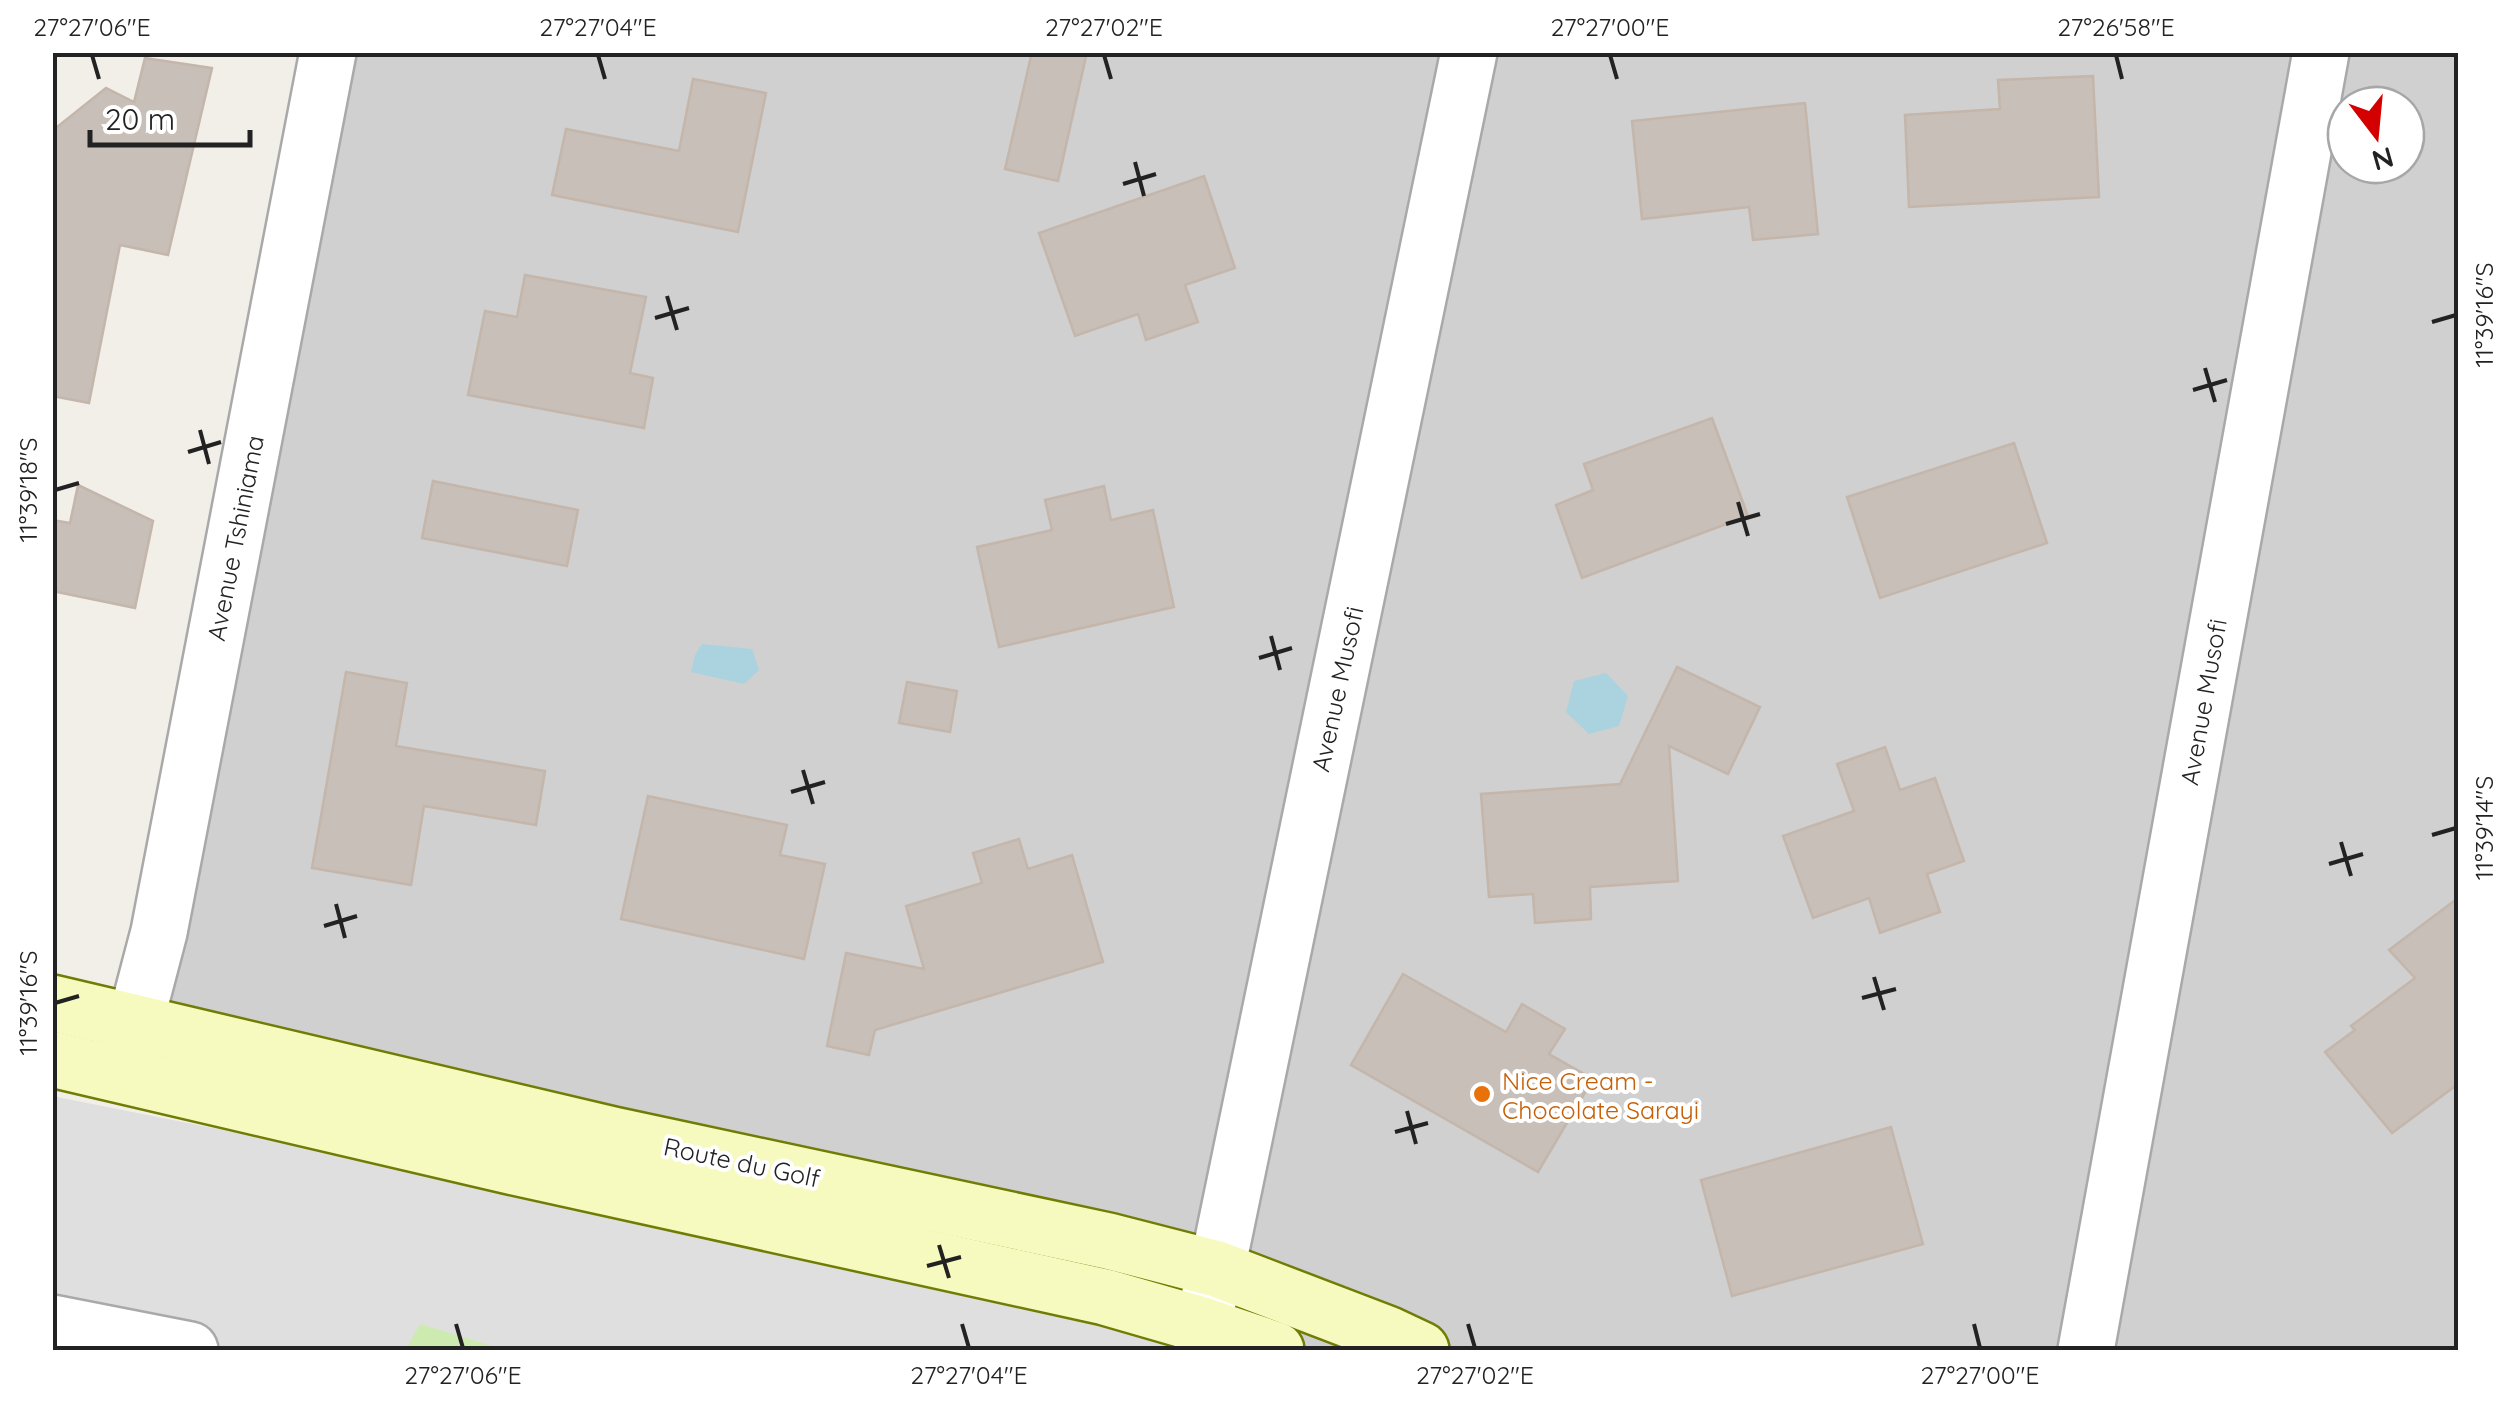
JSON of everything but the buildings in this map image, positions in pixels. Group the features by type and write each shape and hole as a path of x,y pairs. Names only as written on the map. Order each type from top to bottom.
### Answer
{"main road":[{"name":"Route du Golf","path":"52,1003 1218,1269 1422,1350"},
{"path":"52,1059 1104,1298 1276,1350"}],"street":[{"name":"Avenue Tshiniama","path":"121,1074 158,932 328,52"},
{"name":"Avenue Musofi","path":"1202,1325 1218,1269 1469,52"},
{"name":"Avenue Musofi","path":"2086,1350 2321,52"},
{"path":"52,1323 190,1350"}],"shaded area":[{"path":"330,53 2458,53 2458,1350 1217,1350 121,1074"},
{"path":"52,1096 1202,1325 1257,1350 53,1350"}],"green space":[{"path":"420,1324 506,1350 405,1350"}],"water":[{"path":"702,644 752,649 759,670 744,684 691,672"},
{"path":"1606,673 1628,696 1619,726 1589,734 1566,712 1574,681"}],"place":[{"name":"Nice Cream - Chocolate Sarayi","path":"1482,1094"}]}
